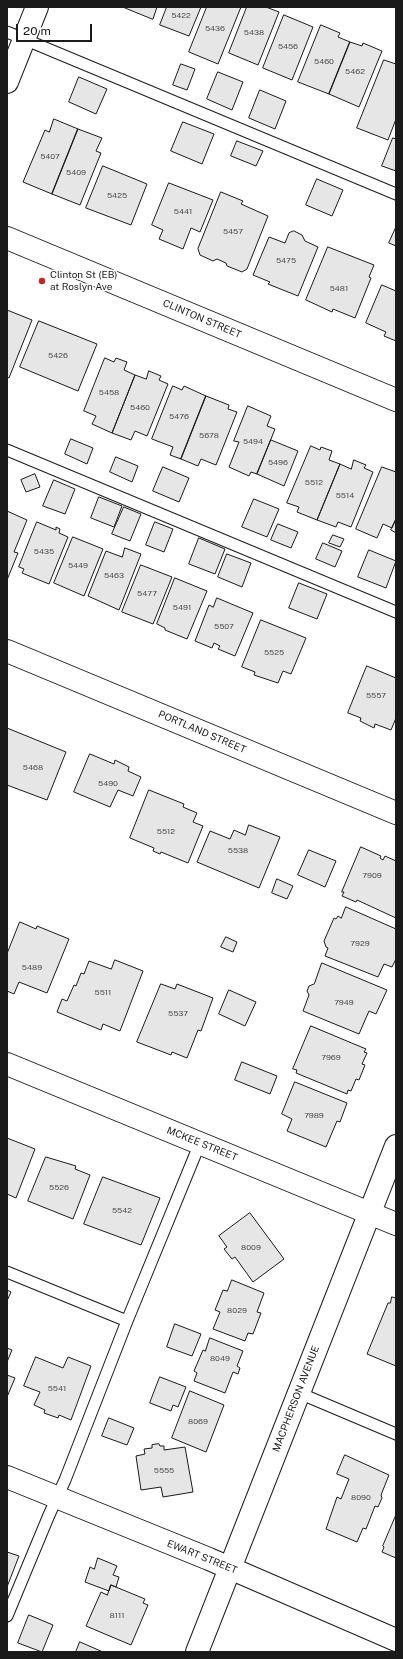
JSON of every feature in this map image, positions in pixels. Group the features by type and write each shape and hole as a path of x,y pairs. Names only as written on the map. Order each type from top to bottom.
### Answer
{"street":[{"path":"7,82 15,36 37,7"},
{"name":"CLINTON STREET","path":"7,238 396,400"},
{"name":"PORTLAND STREET","path":"7,651 396,813"},
{"name":"MCKEE STREET","path":"7,1064 396,1224"},
{"name":"MACPHERSON AVENUE","path":"197,1652 396,1146"},
{"name":"EWART STREET","path":"7,1477 230,1568 396,1640"}],"lane":[{"path":"15,36 396,194"},
{"path":"7,450 396,612"},
{"path":"7,1616 56,1497 68,1473 127,1321 200,1143"},
{"path":"7,1272 127,1321"},
{"path":"299,1393 396,1434"}],"building":[{"path":"123,7 157,7 153,19"},
{"path":"167,7 201,7 189,36 160,25"},
{"path":"207,7 241,7 218,64 189,52"},
{"path":"247,7 266,7 279,12 258,65 229,53"},
{"path":"284,15 313,27 292,80 263,68"},
{"path":"321,25 340,33 338,37 350,42 329,94 298,82"},
{"path":"350,42 362,46 363,43 382,51 359,107 329,94"},
{"path":"384,60 396,64 396,119 388,140 357,128"},
{"path":"181,64 195,69 187,90 173,85"},
{"path":"218,72 243,82 232,110 207,99"},
{"path":"79,77 107,89 96,114 69,102"},
{"path":"260,90 286,101 275,129 249,118"},
{"path":"54,119 78,129 52,194 23,182 45,130 49,132"},
{"path":"183,122 214,134 202,164 171,151"},
{"path":"78,129 102,138 96,151 101,153 80,205 52,194"},
{"path":"393,138 396,139 396,171 382,166"},
{"path":"237,141 263,151 256,166 231,156"},
{"path":"103,166 147,184 131,225 86,208"},
{"path":"317,179 343,190 332,216 306,205"},
{"path":"169,183 213,200 200,232 191,228 183,249 159,239 163,230 152,225"},
{"path":"221,192 243,201 241,204 268,216 247,269 242,272 227,266 226,263 217,259 213,261 200,255 198,249"},
{"path":"396,227 396,246 389,243"},
{"path":"294,231 302,235 305,241 318,247 298,296 268,284 270,282 253,275 269,237 285,243 289,233"},
{"path":"328,247 374,265 369,277 371,278 355,318 333,309 332,312 306,300"},
{"path":"382,285 396,291 396,341 384,336 386,332 366,323"},
{"path":"7,310 32,320 9,378 7,377"},
{"path":"39,321 97,344 78,391 20,367"},
{"path":"105,358 114,362 116,358 127,362 124,370 135,375 112,433 92,424 96,416 84,411"},
{"path":"149,371 161,376 159,380 168,384 147,436 135,431 131,440 112,433 135,375 146,379"},
{"path":"173,386 182,390 184,386 206,396 181,459 170,455 173,447 152,439"},
{"path":"206,396 229,405 228,409 237,412 216,465 201,459 198,466 181,459"},
{"path":"248,406 271,416 267,426 275,429 257,474 251,472 249,476 229,467 239,442 234,441"},
{"path":"71,439 93,448 87,464 65,454"},
{"path":"271,440 298,451 284,486 257,474"},
{"path":"311,446 320,450 321,447 332,451 329,460 340,464 317,520 297,512 299,507 287,503"},
{"path":"116,457 138,466 132,482 110,472"},
{"path":"354,460 366,465 364,468 373,472 351,527 338,522 336,527 317,520 340,464 351,469"},
{"path":"163,467 189,478 179,502 153,491"},
{"path":"382,467 396,472 396,519 392,528 383,524 377,538 356,529"},
{"path":"35,474 40,487 26,492 21,480"},
{"path":"54,480 75,489 65,514 43,506"},
{"path":"99,497 122,506 114,527 91,518"},
{"path":"254,499 279,509 267,537 242,527"},
{"path":"124,507 141,514 130,541 112,534"},
{"path":"7,511 27,520 14,552 18,553 7,580"},
{"path":"396,519 396,533 391,530"},
{"path":"37,522 56,530 56,527 60,529 59,533 68,537 49,584 22,573 24,569 19,567"},
{"path":"155,522 173,529 164,552 146,545"},
{"path":"278,524 298,532 291,548 271,540"},
{"path":"333,535 344,539 340,547 329,543"},
{"path":"73,537 103,549 84,596 54,583"},
{"path":"199,538 225,549 215,574 189,564"},
{"path":"323,543 342,551 335,567 316,559"},
{"path":"125,548 141,554 119,610 88,596 106,551 122,557"},
{"path":"369,550 396,561 386,588 358,577"},
{"path":"227,554 251,563 242,587 218,577"},
{"path":"141,565 172,577 153,624 122,612"},
{"path":"175,578 207,591 187,639 165,630 165,628 157,624"},
{"path":"299,583 327,594 317,619 289,608"},
{"path":"217,598 253,613 235,656 218,649 220,646 214,643 212,648 195,641 209,605 213,607"},
{"path":"261,620 306,638 291,674 283,671 278,683 254,675 255,672 242,667"},
{"path":"367,666 396,678 396,718 391,730 375,724 374,728 360,721 361,718 348,713"},
{"path":"7,728 66,752 47,800 7,785"},
{"path":"90,754 114,764 115,760 129,767 128,771 141,777 133,796 118,790 110,807 74,792"},
{"path":"149,790 184,804 183,807 197,813 193,822 203,826 188,863 161,852 160,854 153,851 154,848 130,838"},
{"path":"249,825 280,837 259,888 197,862 210,831 230,839 234,830 245,835"},
{"path":"361,847 381,856 380,858 383,860 385,856 396,861 396,918 357,900 356,902 342,896 344,892 342,892"},
{"path":"309,850 336,861 325,887 298,875"},
{"path":"277,879 293,886 287,899 272,893"},
{"path":"346,907 396,929 396,959 392,967 384,964 378,977 325,956 328,948 326,947 324,941 334,918 336,919 338,916 341,918"},
{"path":"20,922 36,929 37,926 69,939 47,993 19,982 14,994 7,991 7,954"},
{"path":"226,937 237,942 233,952 221,947"},
{"path":"115,960 143,971 120,1031 103,1024 101,1030 57,1012 62,999 67,1001 74,985 76,986 81,973 84,974 89,961 111,969"},
{"path":"322,963 387,990 376,1014 369,1011 359,1034 303,1011 309,995 307,991 309,986 314,984"},
{"path":"161,984 175,989 177,984 213,998 201,1031 198,1030 187,1058 172,1052 171,1055 137,1042"},
{"path":"229,990 256,1002 245,1026 219,1014"},
{"path":"311,1026 366,1049 364,1052 367,1053 362,1064 365,1065 359,1080 356,1079 351,1091 348,1090 347,1094 296,1073 297,1070 293,1069"},
{"path":"242,1062 277,1076 270,1094 235,1080"},
{"path":"295,1082 347,1103 340,1122 337,1121 326,1147 287,1131 292,1119 282,1114"},
{"path":"7,1138 35,1149 16,1198 7,1194"},
{"path":"46,1157 76,1166 75,1169 90,1175 73,1219 28,1201"},
{"path":"103,1177 160,1198 141,1245 84,1224"},
{"path":"250,1213 284,1259 253,1282 235,1257 232,1259 224,1249 227,1247 219,1236"},
{"path":"232,1280 264,1293 257,1312 261,1313 253,1334 248,1333 245,1341 213,1329 220,1312 215,1310 223,1290 227,1291"},
{"path":"7,1290 11,1292 7,1301"},
{"path":"392,1297 396,1298 396,1366 367,1354 388,1303 390,1303"},
{"path":"175,1324 201,1334 192,1356 167,1347"},
{"path":"210,1338 243,1351 237,1366 240,1368 238,1374 233,1372 225,1393 194,1381 197,1373 194,1371"},
{"path":"7,1348 12,1350 7,1362"},
{"path":"36,1357 63,1368 68,1357 91,1366 71,1420 59,1415 58,1418 44,1413 45,1410 34,1405 40,1392 24,1386"},
{"path":"7,1375 15,1378 7,1397"},
{"path":"160,1377 186,1387 178,1407 173,1405 171,1411 150,1403"},
{"path":"190,1391 224,1405 206,1452 172,1438"},
{"path":"109,1418 134,1428 127,1445 102,1436"},
{"path":"159,1444 160,1446 164,1446 164,1450 185,1447 193,1492 163,1497 161,1487 141,1490 136,1456 145,1454 144,1449 152,1448 152,1445"},
{"path":"345,1455 389,1475 378,1507 375,1506 366,1529 363,1528 357,1542 326,1529 337,1497 341,1499 349,1479 337,1474"},
{"path":"396,1515 396,1558 382,1552"},
{"path":"7,1552 19,1556 7,1587"},
{"path":"98,1558 117,1566 113,1575 119,1577 116,1587 111,1585 109,1591 85,1582 90,1567 94,1569"},
{"path":"111,1585 145,1599 143,1603 148,1605 131,1645 86,1626 101,1592 107,1595"},
{"path":"29,1615 53,1625 42,1652 18,1643"},
{"path":"80,1642 103,1652 76,1652"}],"place":[{"name":"Clinton St (EB) at Roslyn Ave","path":"42,281"}]}
